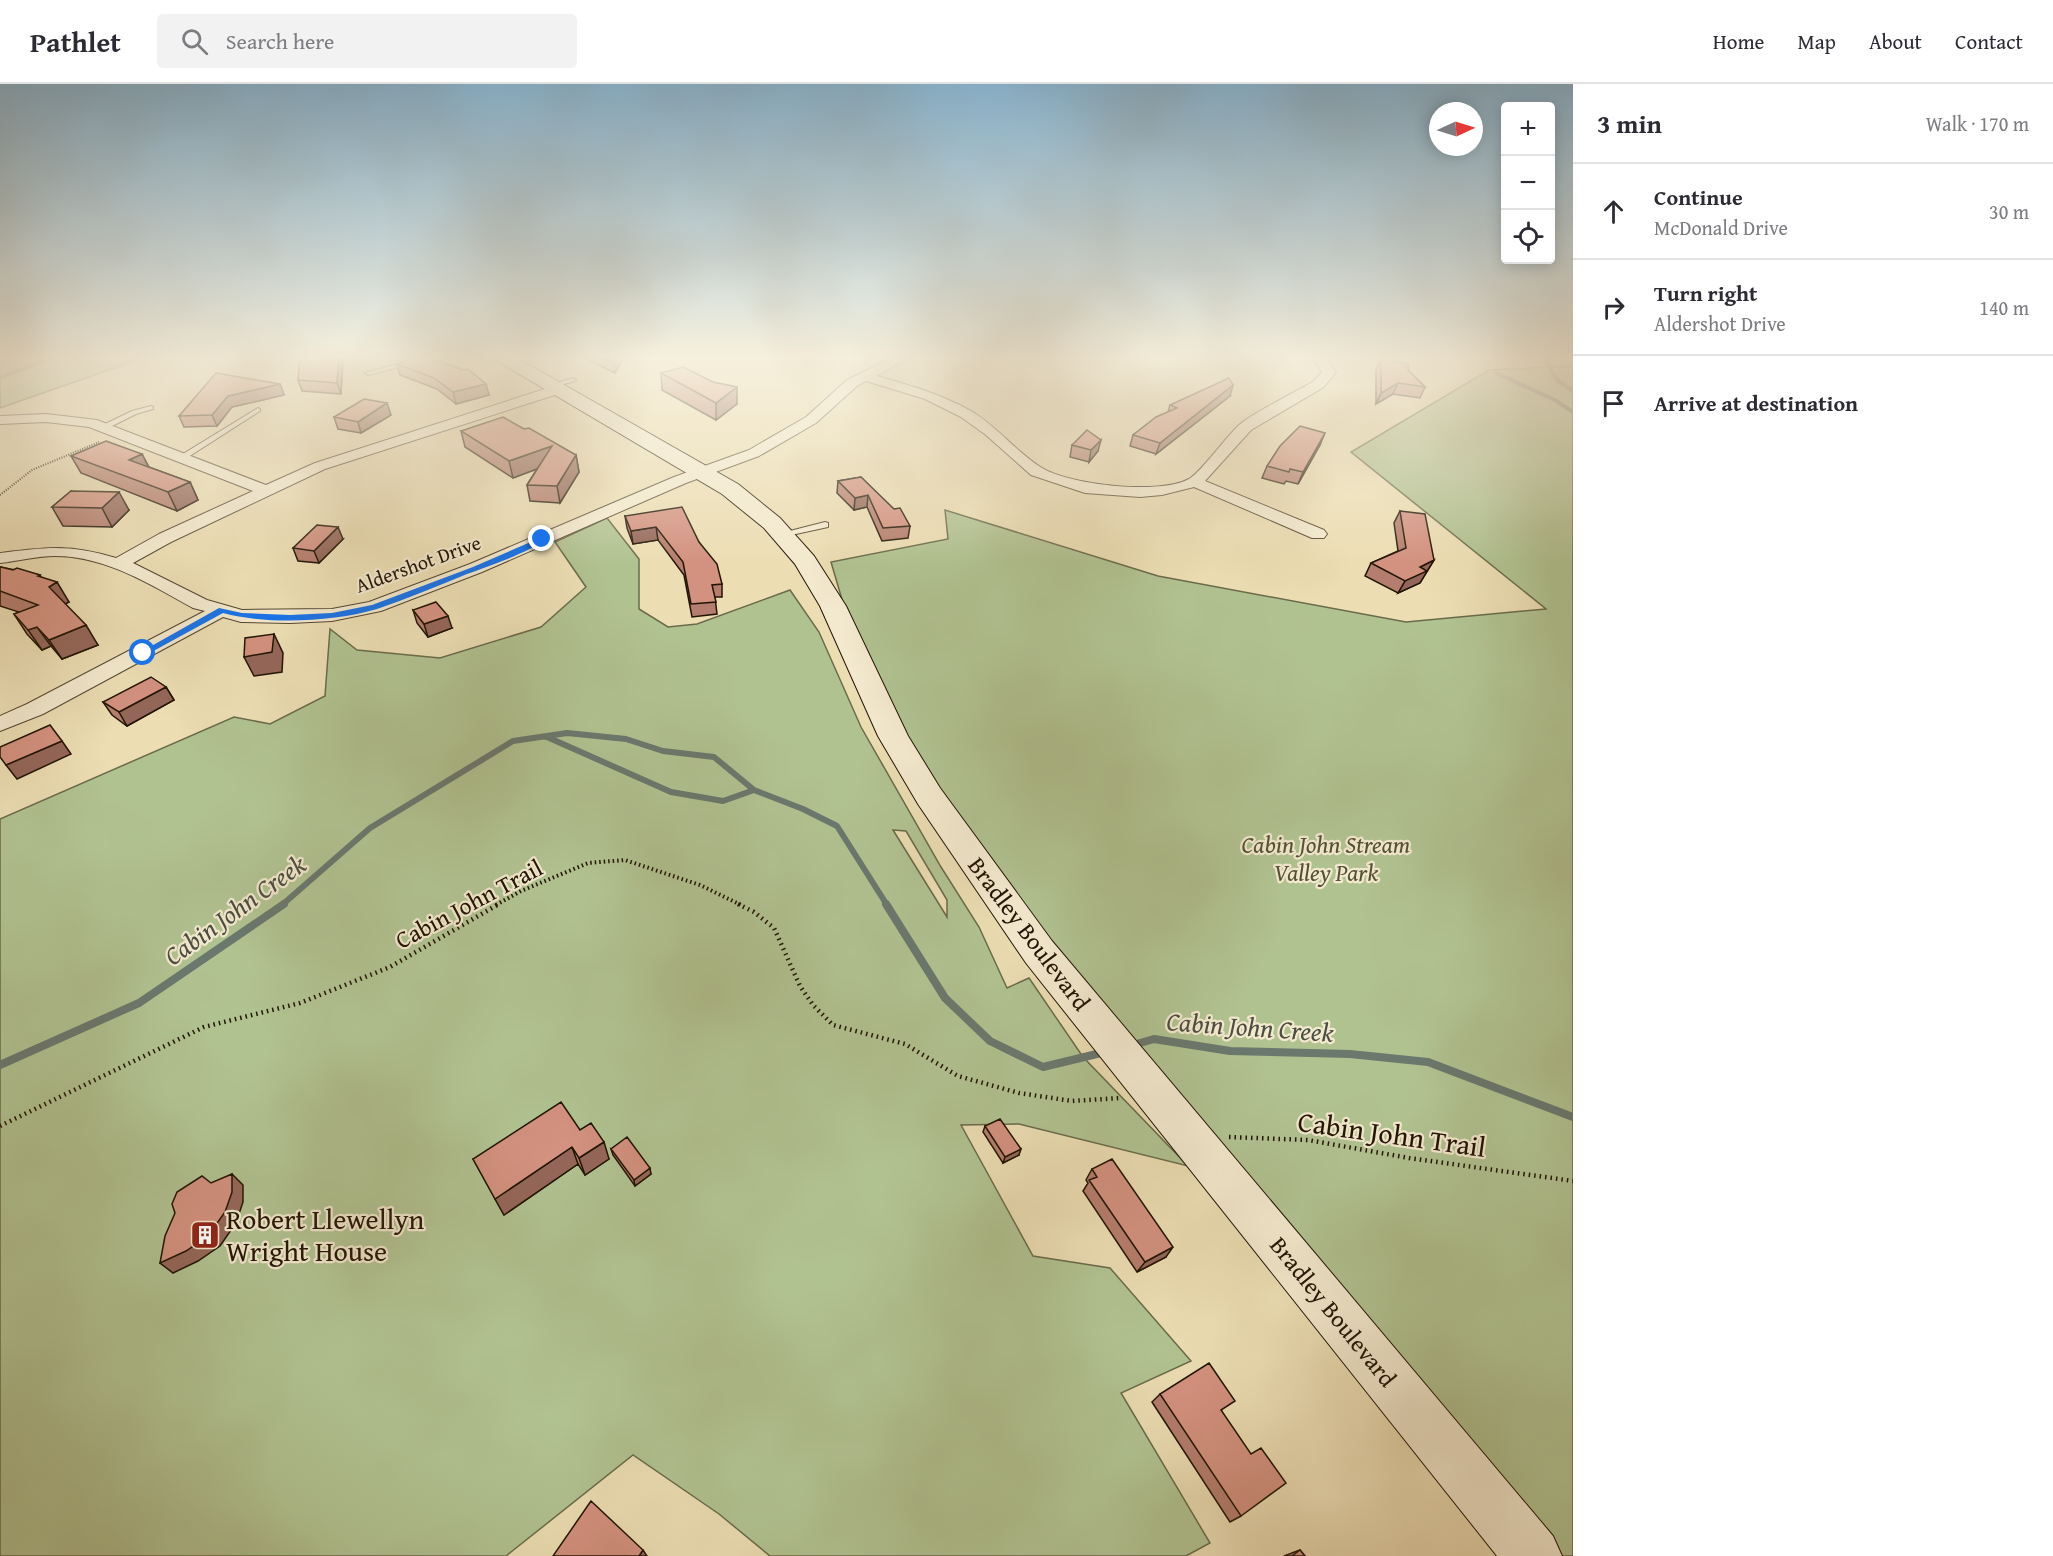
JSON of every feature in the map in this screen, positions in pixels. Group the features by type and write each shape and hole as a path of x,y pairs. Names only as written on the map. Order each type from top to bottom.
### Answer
{"main road":[{"name":"Bradley Boulevard","path":"630,427 730,489 772,523 806,561 833,606 893,736 928,796 1039,952 1533,1556"}],"street":[{"path":"84,427 101,434 182,457 265,490"},
{"path":"118,564 165,538 265,490 355,453 435,427"},
{"name":"Aldershot Drive","path":"0,558 55,551 85,554 132,568 200,604 241,616 332,615 374,607 476,568 680,480 754,453 800,427"},
{"path":"984,427 1037,472 1070,484 1114,491 1140,492 1162,490 1195,482 1247,427"},
{"path":"1195,482 1318,534"},
{"path":"0,724 35,710 222,610"}],"lane":[{"path":"101,434 112,427"},
{"path":"182,457 231,427"},
{"path":"782,534 825,525"}],"path":[{"path":"0,495 32,470 101,434"},
{"name":"Cabin John Trail","path":"0,1126 204,1027 300,1003 390,967 521,891 588,864 625,860 700,885 754,912 774,928 800,986 813,1005 833,1025 905,1044 958,1076 1019,1093 1072,1101 1115,1097"},
{"name":"Cabin John Trail","path":"1227,1137 1308,1140 1409,1158 1573,1181"}],"green space":[{"name":"Cabin John Stream Valley Park","path":"1394,427 1573,427 1573,1556 1551,1556 1039,952 863,671 831,562 948,539 945,510 1158,576 1406,622 1546,609 1351,452"},
{"path":"607,518 639,559 639,609 668,627 697,624 790,590 819,632 861,727 941,867 979,927 1007,988 1029,978 1083,1057 1188,1166 1019,1124 961,1125 1033,1256 1110,1268 1191,1361 1121,1393 1210,1543 1186,1556 770,1556 719,1514 633,1455 506,1556 0,1556 0,819 234,717 270,724 325,696 330,629 357,650 440,658 541,627 586,587 555,542","holes":["893,830 906,831 947,900 947,917"]}],"building":[{"path":"474,427 529,428 576,455 557,486 527,485 552,446 509,461 461,431"},
{"path":"1144,427 1181,427 1160,443 1133,435"},
{"path":"1299,427 1325,433 1303,472 1290,469 1289,472 1267,466 1280,446"},
{"path":"1087,430 1101,440 1091,450 1072,445"},
{"path":"106,441 142,454 129,460 190,482 168,492 71,456"},
{"path":"861,477 894,509 900,508 910,526 883,528 868,495 855,498 838,481"},
{"path":"71,491 119,492 102,508 52,507"},
{"path":"682,507 699,542 717,564 722,584 712,585 716,602 691,604 683,562 656,527 631,531 625,516"},
{"path":"1400,511 1425,514 1434,560 1420,567 1427,571 1405,581 1371,563 1406,548"},
{"path":"317,525 338,527 314,551 293,548"},
{"path":"0,567 13,570 17,568 57,582 49,587 86,625 49,640 37,627 28,630 14,614 38,605 0,591"},
{"path":"436,602 448,616 424,624 413,610"},
{"path":"274,634 272,652 244,657 245,638"},
{"path":"151,677 166,687 119,712 103,702"},
{"path":"50,725 62,741 6,765 0,757 0,747"},
{"path":"561,1102 580,1130 591,1123 604,1142 579,1158 572,1147 495,1199 473,1159"},
{"path":"1000,1119 1021,1149 1005,1157 985,1126"},
{"path":"627,1137 650,1168 634,1180 611,1149"},
{"path":"1112,1159 1173,1247 1145,1262 1089,1180 1097,1177 1092,1169"},
{"path":"232,1174 232,1192 225,1212 208,1236 186,1251 160,1263 165,1236 175,1213 172,1204 177,1192 202,1176 211,1183"},
{"path":"1209,1363 1235,1401 1221,1410 1251,1454 1261,1448 1286,1483 1241,1516 1160,1394"},
{"path":"591,1501 643,1550 639,1556 553,1556"},
{"path":"1300,1550 1305,1556 1292,1556"}],"waterway":[{"name":"Cabin John Creek","path":"282,905 370,828 513,741 567,733 626,739 663,751 714,757 754,790"},
{"name":"Cabin John Creek","path":"547,737 671,792 723,801 754,790"},
{"name":"Cabin John Creek","path":"754,790 803,809 837,826 887,905"},
{"name":"Cabin John Creek","path":"0,1065 139,1003 284,904"},
{"name":"Cabin John Creek","path":"886,904 945,998 990,1041 1043,1067 1105,1052"},
{"name":"Cabin John Creek","path":"1133,1045 1154,1039 1230,1051 1350,1054 1428,1062 1573,1117"}],"place":[{"name":"Robert Llewellyn Wright House","path":"205,1235"}],"route":[{"path":"143,653 222,610 241,616 290,617 332,615 374,607 476,568 542,539"}]}
